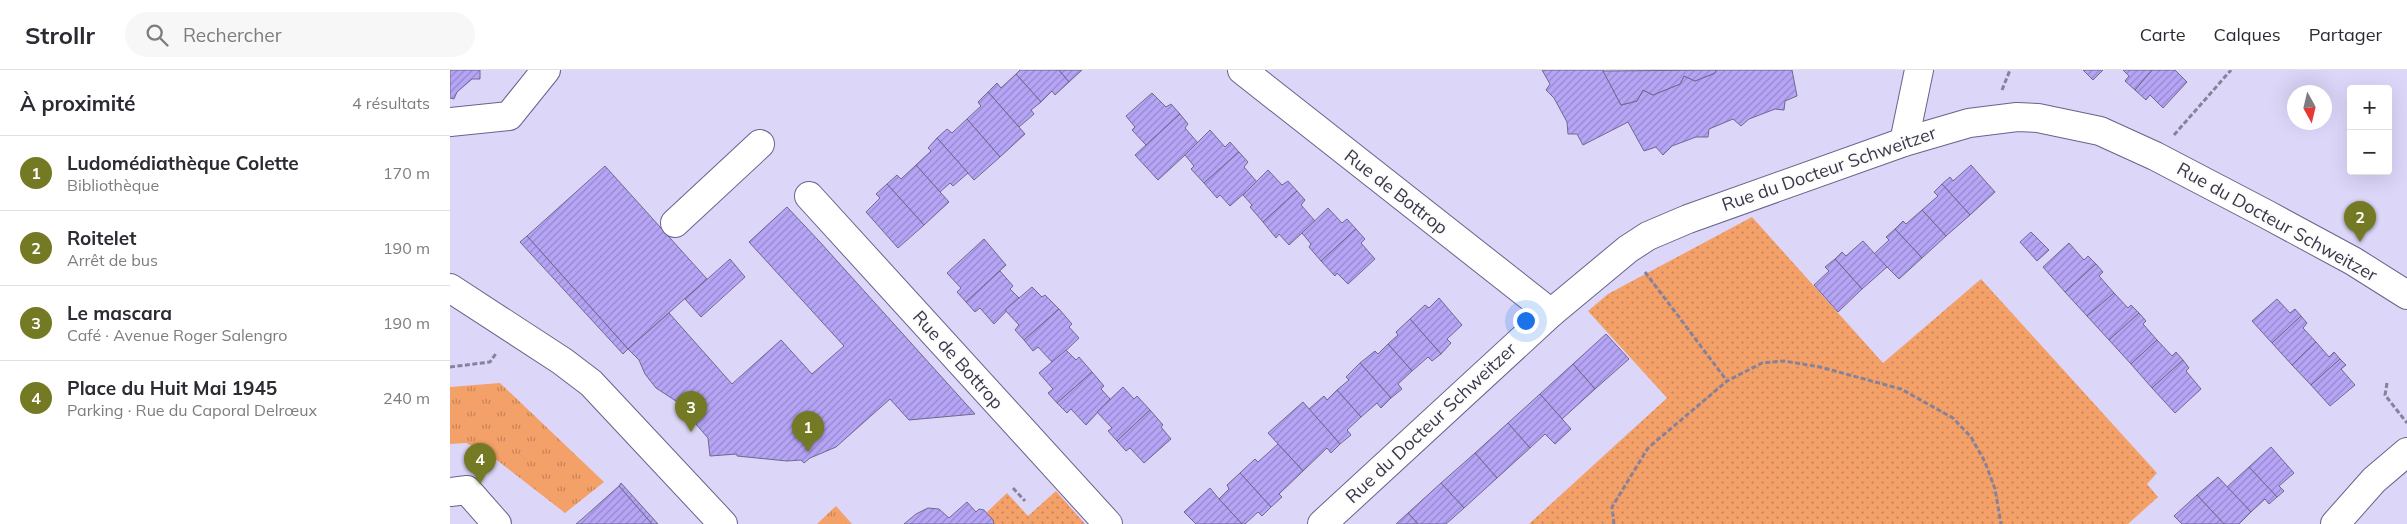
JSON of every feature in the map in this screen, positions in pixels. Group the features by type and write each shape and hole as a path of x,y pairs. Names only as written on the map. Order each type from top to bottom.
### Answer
{"street":[{"path":"450,122 509,116 546,70"},
{"name":"Rue de Bottrop","path":"1242,70 1551,313"},
{"path":"1904,142 1919,70"},
{"name":"Rue du Docteur Schweitzer","path":"1322,524 1551,313 1648,236 1688,219 1904,142 1976,122 2017,117 2038,118 2100,131 2155,156 2353,261 2407,295"},
{"path":"675,223 760,144"},
{"name":"Rue de Bottrop","path":"808,196 1108,524"},
{"path":"450,288 562,361 591,383 723,524"},
{"path":"2335,524 2374,480 2407,452"},
{"path":"450,492 467,490 497,524"}],"path":[{"path":"2155,156 2231,70"},
{"path":"1628,250 1727,381"},
{"path":"1614,524 1612,507 1648,448 1727,381 1762,363 1784,361 1820,367 1902,389 1953,418 1971,437 1986,462 1995,489 2001,524"},
{"path":"2386,383 2385,396 2407,423"},
{"path":"1013,488 1025,502"}],"green space":[{"path":"1752,217 1883,363 1981,279 2157,473 2147,484 2158,497 2128,524 1529,524 1667,398 1588,311 1608,294"},
{"path":"500,383 604,482 565,513 489,454 466,443 450,444 450,387"},
{"path":"1056,491 1085,524 994,524 987,512 1007,493 1028,516"},
{"path":"836,506 852,524 817,524"}],"building":[{"path":"450,70 480,70 480,79 472,79 457,92 454,99 450,98"},
{"path":"1020,70 1059,70 1069,82 1055,95 1052,91 1041,102 1016,74"},
{"path":"1059,70 1082,70 1069,82"},
{"path":"1542,70 1603,70 1621,105 1637,101 1643,90 1653,95 1680,84 1684,76 1695,81 1715,73 1716,70 1792,70 1797,96 1785,101 1784,110 1775,109 1749,119 1741,126 1733,119 1709,129 1708,137 1696,137 1672,146 1663,155 1656,147 1644,151 1628,122 1583,145 1577,134 1568,134 1567,122 1554,98 1546,90 1550,84"},
{"path":"1716,70 1715,73 1695,81 1684,76 1680,84 1653,95 1643,90 1637,101 1621,105 1603,71"},
{"path":"2083,70 2103,70 2093,80"},
{"path":"2123,70 2152,70 2135,90 2125,81 2129,76"},
{"path":"2152,70 2175,70 2187,82 2163,108 2150,95 2146,100 2135,90"},
{"path":"1016,74 1041,102 1031,110 1034,114 1019,127 988,92 997,83 1001,88"},
{"path":"988,92 1025,134 1000,157 967,119 981,106 978,102"},
{"path":"1152,93 1166,107 1171,104 1180,114 1146,145 1132,130 1135,127 1126,116"},
{"path":"1180,114 1188,124 1185,128 1198,143 1158,180 1135,155"},
{"path":"967,119 1000,157 974,180 937,138 947,129 952,133"},
{"path":"1210,130 1225,147 1230,142 1239,152 1204,183 1191,169 1194,166 1185,155"},
{"path":"937,138 968,173 953,186 950,183 940,192 916,165 931,151 928,148"},
{"path":"1239,152 1248,162 1244,167 1257,182 1230,206 1220,195 1217,198 1204,183"},
{"path":"916,165 949,202 924,225 887,184 897,175 901,179"},
{"path":"1971,165 1995,192 1970,215 1942,184 1950,177 1953,181"},
{"path":"605,166 707,279 628,349 527,236"},
{"path":"1268,170 1282,185 1288,181 1297,191 1263,222 1250,207 1252,205 1243,195"},
{"path":"887,184 924,225 898,248 866,212 880,198 876,194"},
{"path":"1942,184 1970,215 1946,236 1922,210 1938,196 1934,192"},
{"path":"1297,191 1305,200 1301,205 1315,221 1289,245 1279,234 1276,238 1263,222"},
{"path":"787,207 975,414 909,420 890,399 836,447 810,458 804,463 801,460 787,461 737,456 737,454 710,456 708,438 676,401 656,388 645,374 639,360 628,349 669,313 732,384 781,340 812,374 844,346 749,242"},
{"path":"1328,208 1342,223 1347,219 1356,229 1321,261 1309,247 1311,244 1302,233"},
{"path":"1922,210 1946,236 1922,258 1895,229 1903,221 1906,224"},
{"path":"1356,229 1365,239 1361,243 1375,259 1348,284 1337,273 1335,276 1321,261"},
{"path":"1895,229 1922,258 1899,279 1874,254 1889,240 1886,237"},
{"path":"2031,232 2049,250 2037,261 2020,242"},
{"path":"527,236 628,349 623,354 520,242"},
{"path":"984,239 1006,265 966,302 957,292 961,288 947,273"},
{"path":"1863,241 1887,267 1862,289 1835,259 1842,252 1846,256"},
{"path":"2069,243 2084,260 2088,256 2096,264 2065,292 2043,267"},
{"path":"730,259 745,277 701,317 685,299"},
{"path":"1835,259 1862,289 1838,312 1814,285 1829,271 1825,267"},
{"path":"2096,264 2103,272 2099,276 2114,293 2087,316 2065,292"},
{"path":"1000,271 1013,286 1010,289 1019,298 994,324 980,308 975,312 966,302"},
{"path":"1032,287 1042,297 1045,295 1059,309 1024,340 1015,330 1019,325 1005,310"},
{"path":"2114,293 2128,308 2131,305 2139,313 2109,340 2087,316"},
{"path":"1439,298 1462,325 1447,339 1451,343 1441,354 1410,319 1425,305 1429,308"},
{"path":"2277,299 2290,313 2295,309 2301,316 2272,343 2252,321"},
{"path":"1059,309 1072,324 1069,327 1079,338 1053,363 1038,347 1033,351 1024,340"},
{"path":"2139,313 2146,321 2143,324 2157,340 2131,364 2109,340"},
{"path":"2301,316 2307,323 2303,328 2316,342 2292,365 2272,343"},
{"path":"1410,319 1441,354 1432,361 1428,357 1412,371 1388,344 1398,335 1396,332"},
{"path":"1606,334 1629,359 1595,389 1573,364"},
{"path":"2157,340 2172,356 2176,352 2183,360 2152,388 2131,364"},
{"path":"2316,342 2329,357 2334,352 2340,359 2311,385 2292,365"},
{"path":"1388,344 1412,371 1398,384 1402,389 1391,398 1360,363 1375,351 1378,354"},
{"path":"1066,350 1076,360 1079,357 1092,372 1057,403 1048,393 1053,389 1039,373"},
{"path":"2340,359 2346,365 2341,369 2355,385 2330,406 2311,385"},
{"path":"2183,360 2189,368 2186,371 2201,389 2175,413 2152,388"},
{"path":"1360,363 1391,398 1381,408 1377,403 1361,417 1337,390 1349,380 1346,377"},
{"path":"1573,364 1595,389 1562,419 1540,394"},
{"path":"1092,372 1104,386 1101,389 1110,399 1086,425 1071,409 1067,413 1057,403"},
{"path":"1123,387 1134,399 1137,396 1150,410 1117,441 1108,431 1112,428 1097,412"},
{"path":"1337,390 1361,417 1347,430 1351,435 1340,444 1309,409 1324,396 1327,400"},
{"path":"1540,394 1571,429 1555,444 1545,434 1530,448 1508,423"},
{"path":"1303,402 1340,444 1331,453 1327,448 1303,471 1268,433"},
{"path":"1150,410 1163,425 1161,427 1171,439 1144,463 1130,448 1126,451 1117,441"},
{"path":"1508,423 1530,448 1497,478 1475,453"},
{"path":"1278,444 1303,471 1279,494 1282,497 1271,507 1240,473 1255,459 1258,462"},
{"path":"2271,447 2294,473 2279,486 2284,491 2277,497 2249,467"},
{"path":"1475,453 1497,478 1464,508 1441,483"},
{"path":"2249,467 2277,497 2269,504 2265,499 2251,512 2227,487"},
{"path":"1240,473 1271,507 1262,516 1258,512 1245,524 1242,524 1219,499 1229,489 1227,485"},
{"path":"2218,477 2251,512 2239,524 2224,524 2197,495"},
{"path":"621,483 658,524 652,524 619,486"},
{"path":"1441,483 1464,508 1446,524 1418,524 1408,513"},
{"path":"619,486 652,524 576,524 582,519"},
{"path":"1210,488 1242,524 1196,524 1184,512"},
{"path":"2197,495 2224,524 2182,524 2174,516"},
{"path":"967,502 976,512 979,509 984,510 993,520 994,524 904,524 916,514 928,508 939,509 949,518"},
{"path":"1408,513 1418,524 1396,524"}],"place":[{"name":"Roitelet","path":"2360,242"},
{"name":"Le mascara","path":"691,432"},
{"name":"Ludomédiathèque Colette","path":"808,452"},
{"name":"Place du Huit Mai 1945","path":"480,484"}]}
